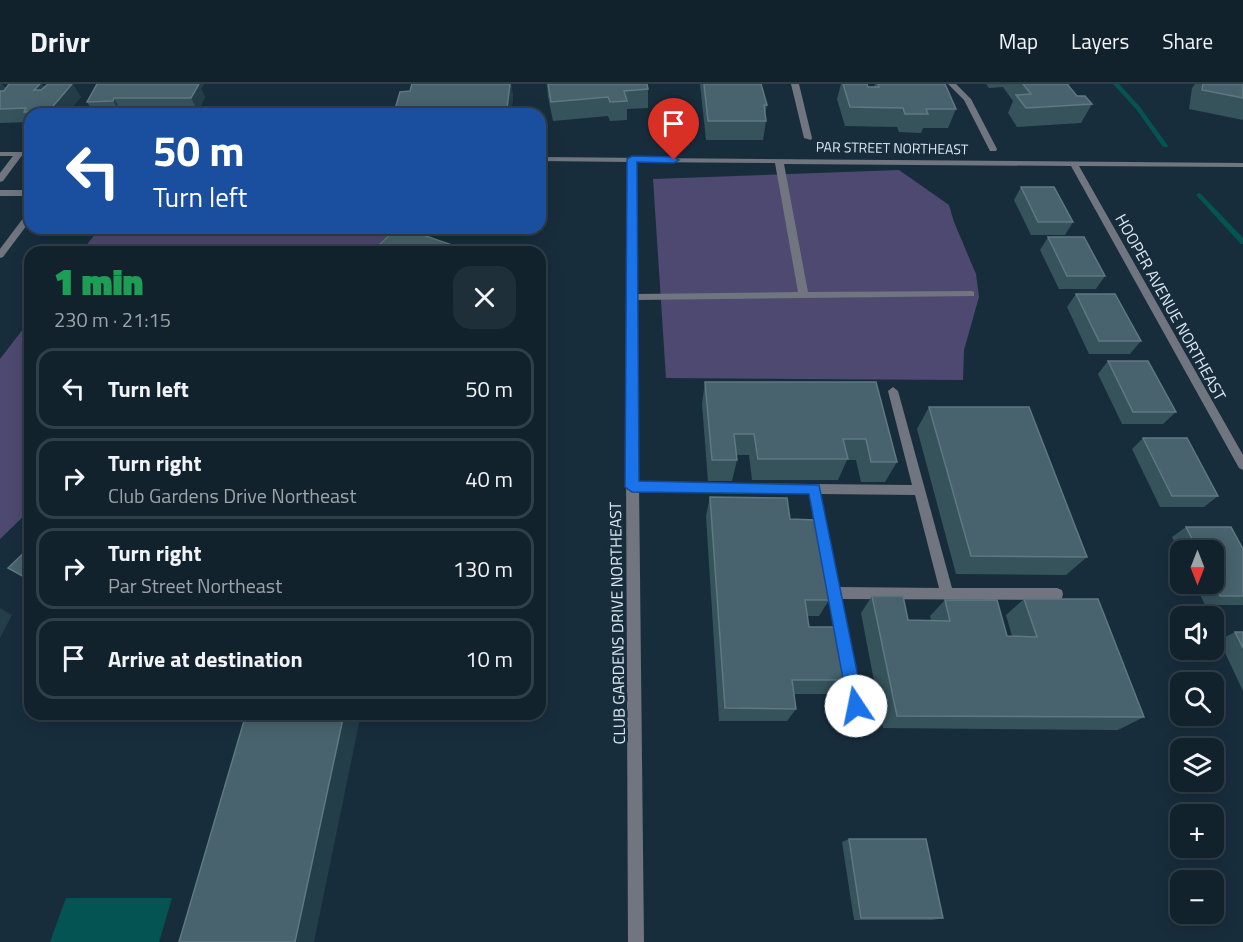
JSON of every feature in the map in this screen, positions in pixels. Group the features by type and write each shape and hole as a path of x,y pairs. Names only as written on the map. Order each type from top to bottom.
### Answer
{"street":[{"path":"795,84 808,138"},
{"path":"952,84 967,99 993,148"},
{"path":"0,154 24,154"},
{"path":"0,179 19,154"},
{"name":"PAR STREET NORTHEAST","path":"546,159 1243,165"},
{"name":"CLUB GARDENS DRIVE NORTHEAST","path":"632,159 636,942"},
{"path":"779,161 804,296"},
{"name":"HOOPER AVENUE NORTHEAST","path":"1073,163 1243,465"},
{"path":"0,193 24,193"},
{"path":"0,255 24,223"},
{"path":"632,297 971,294"},
{"path":"893,391 948,593"},
{"path":"632,487 920,490"},
{"path":"814,489 856,706"},
{"path":"833,593 1057,594"}],"shaded area":[{"path":"899,170 949,205 976,274 979,297 964,350 963,380 666,378 653,179"},
{"path":"95,234 392,234 383,246 86,246"},
{"path":"24,328 24,516 0,539 0,359"},
{"path":"66,898 172,898 159,942 50,942"}],"building":[{"path":"9,84 40,84 34,90 41,90 48,84 72,84 51,108 0,109 0,91 4,91"},
{"path":"97,84 199,84 191,98 114,98 113,101 87,102"},
{"path":"412,84 510,84 507,108 395,108 400,92 410,91"},
{"path":"548,84 647,84 648,89 624,91 627,101 610,102 608,97 551,102"},
{"path":"704,84 761,84 767,105 764,105 766,121 708,121"},
{"path":"843,84 867,84 868,87 879,87 878,84 945,84 956,109 926,109 928,114 905,114 903,108 850,107"},
{"path":"1023,84 1067,84 1077,96 1085,96 1092,104 1026,108 1016,95 1031,94"},
{"path":"1203,84 1243,84 1243,98 1202,90"},
{"path":"1021,187 1054,187 1073,222 1038,222"},
{"path":"391,234 420,234 452,245 451,246 378,246"},
{"path":"1048,237 1084,237 1105,276 1067,276"},
{"path":"1076,294 1115,294 1141,341 1099,341"},
{"path":"1108,361 1148,361 1176,412 1133,412"},
{"path":"705,382 876,382 897,462 871,462 866,439 843,439 848,459 758,459 754,434 734,434 737,460 712,460"},
{"path":"929,407 1029,407 1087,557 971,556"},
{"path":"1143,438 1187,438 1218,496 1172,496"},
{"path":"710,497 787,498 790,519 816,520 829,600 805,600 809,627 835,627 843,680 792,680 796,709 725,708"},
{"path":"1186,527 1231,527 1243,549 1243,596 1220,596 1219,594 1224,594 1224,540 1193,540"},
{"path":"24,553 24,577 8,568"},
{"path":"872,596 903,596 908,620 950,621 945,600 997,600 1007,636 1037,637 1024,599 1098,599 1144,717 897,716"},
{"path":"1235,632 1243,632 1243,648"},
{"path":"244,720 343,720 295,942 179,942"},
{"path":"849,839 926,839 943,918 861,918"}],"waterway":[{"path":"1116,84 1138,108 1165,146"},
{"path":"1199,195 1243,242"}],"route":[{"path":"674,160 632,159 632,487 814,489 856,706"}]}
